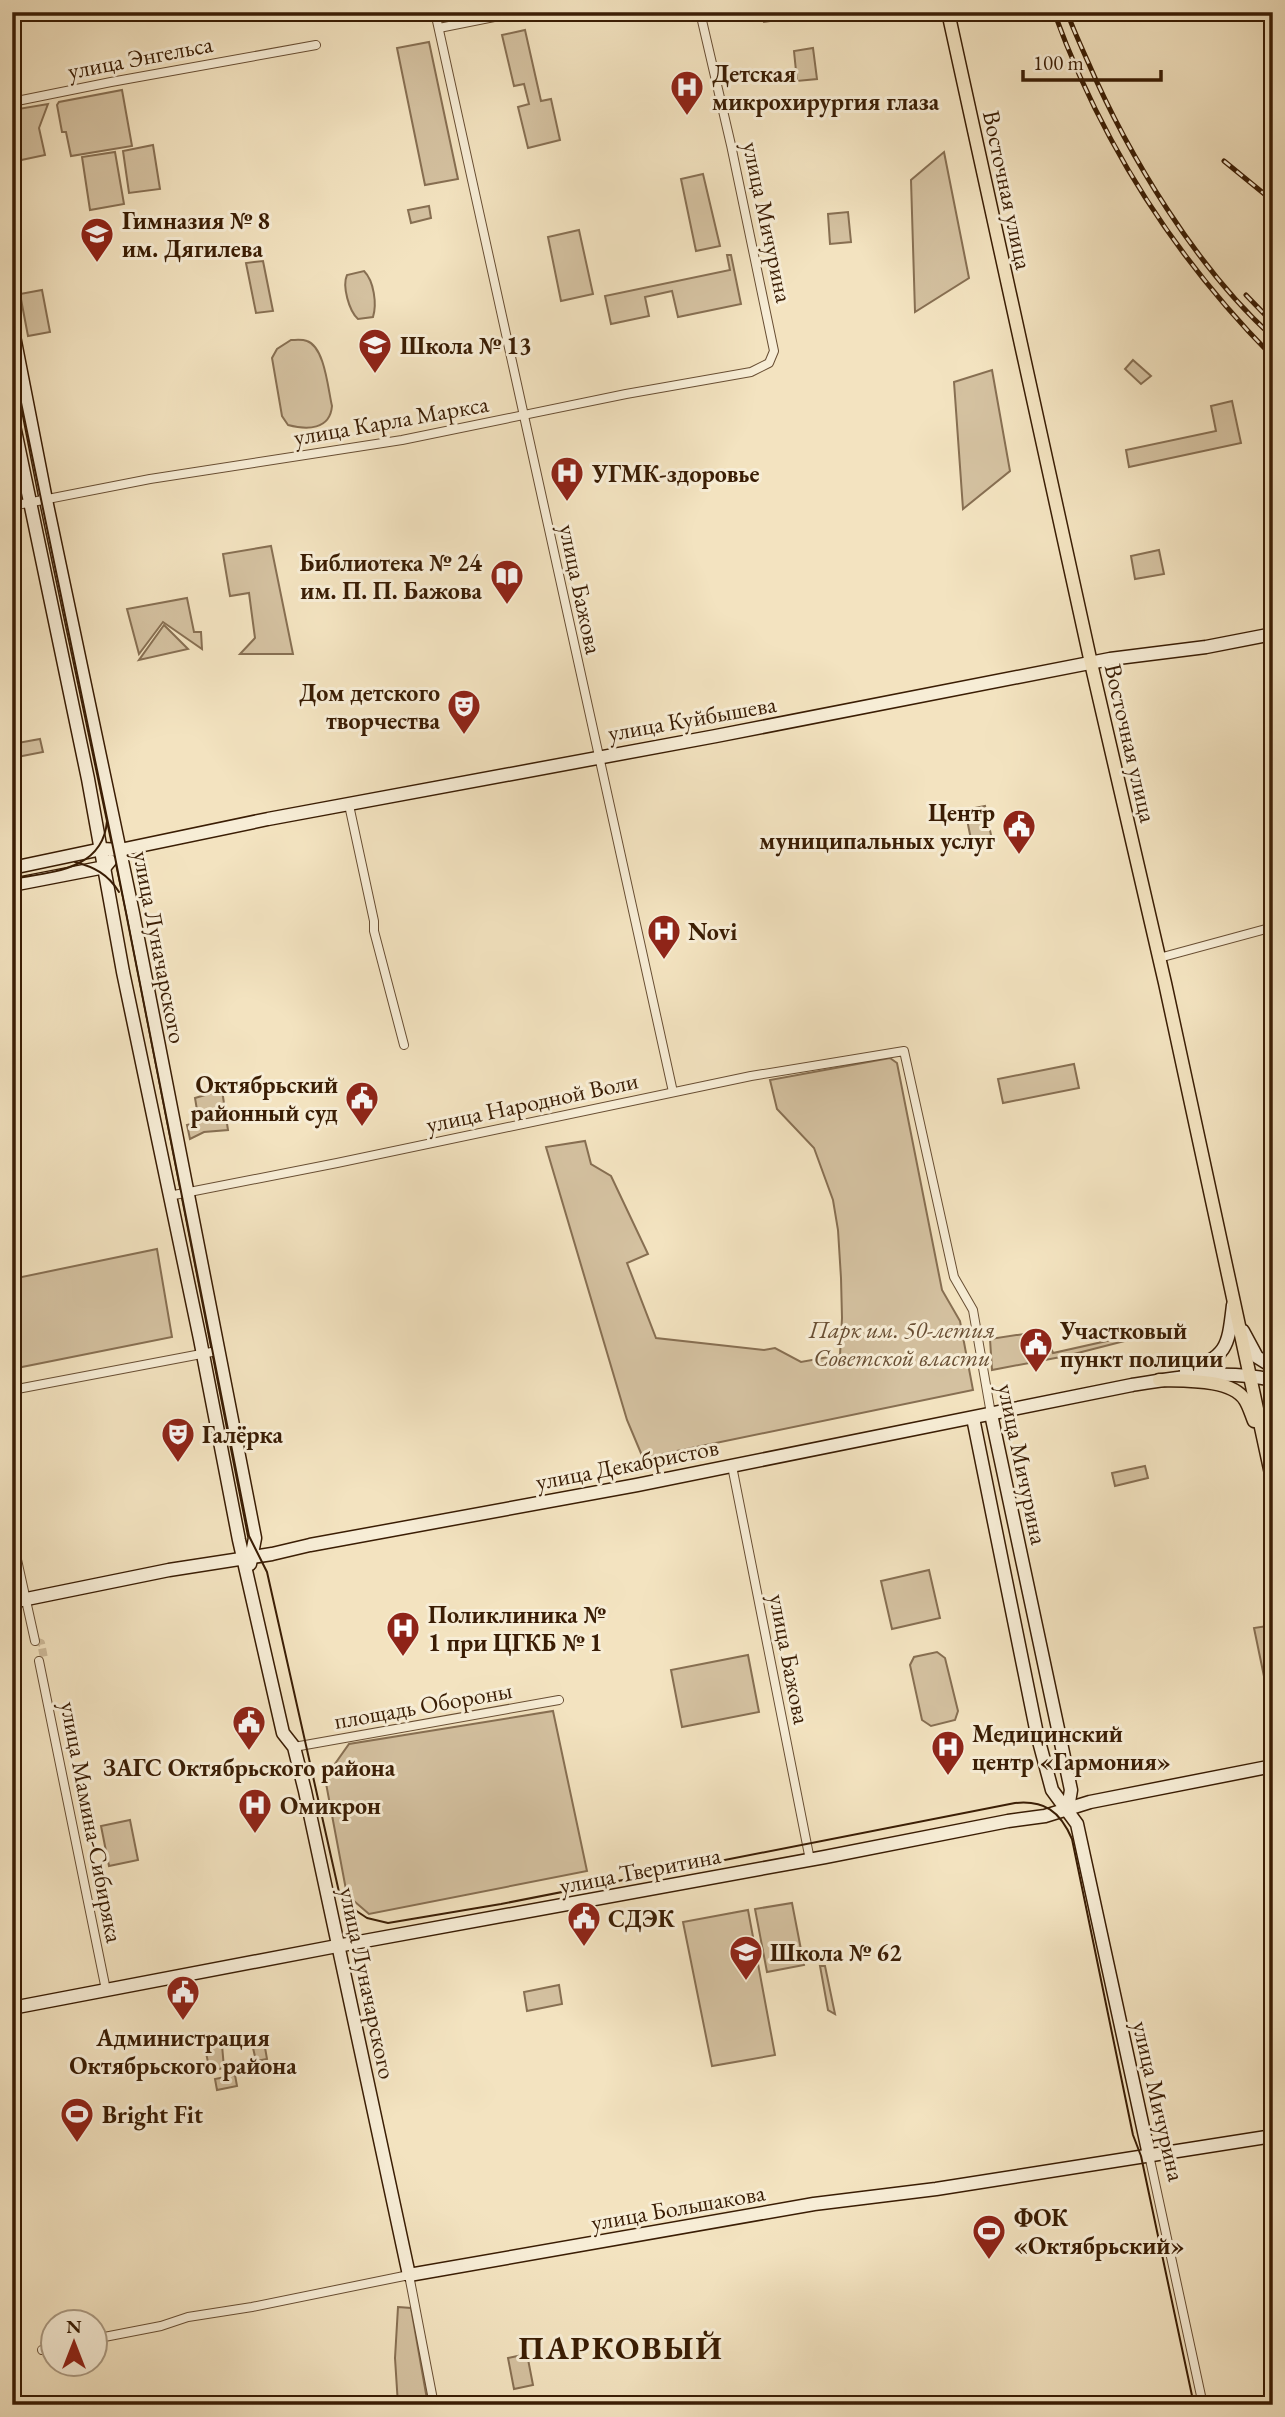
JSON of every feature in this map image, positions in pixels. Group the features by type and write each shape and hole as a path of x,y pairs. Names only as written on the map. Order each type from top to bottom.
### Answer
{"main road":[{"name":"Восточная улица","path":"948,12 1273,1483"},
{"name":"улица Луначарского","path":"12,326 120,850 255,1538 247,1557"},
{"name":"улица Луначарского","path":"12,416 102,849 122,972 247,1557 247,1576 283,1733 295,1747 409,2275"},
{"name":"улица Куйбышева","path":"12,868 102,849 120,850 1091,663 1206,647 1273,634"},
{"path":"12,885 105,867 120,850"},
{"path":"1233,1305 1256,1357 1273,1367"},
{"path":"1159,1380 1203,1365 1218,1356 1227,1344 1233,1305"},
{"name":"улица Декабристов","path":"12,1602 732,1466 1159,1380 1200,1374 1249,1374 1273,1380"},
{"path":"1159,1380 1211,1383 1239,1393 1246,1401 1266,1447"},
{"path":"1266,1447 1267,1419 1273,1402"},
{"name":"улица Мичурина","path":"991,1414 1071,1790 1068,1808"},
{"name":"улица Мичурина","path":"973,1418 1037,1734 1054,1794 1068,1808 1077,1824 1149,2155"},
{"name":"улица Тверитина","path":"12,2008 1045,1816 1068,1808 1273,1766"},
{"name":"улица Большакова","path":"409,2275 801,2207 936,2189 1273,2136"}],"street":[{"name":"улица Бажова","path":"435,12 673,1092"},
{"path":"439,27 520,12"},
{"name":"улица Мичурина","path":"700,12 774,351 772,358"},
{"name":"улица Энгельса","path":"12,102 316,45"},
{"name":"улица Карла Маркса","path":"12,506 150,479 402,440 626,394 751,372 769,363 772,358"},
{"path":"349,805 374,920 374,931 404,1045"},
{"path":"1159,958 1273,926"},
{"name":"улица Мичурина","path":"904,1051 954,1277 973,1311 991,1414"},
{"name":"улица Народной Воли","path":"169,1196 761,1074 904,1051"},
{"path":"12,1390 217,1351"},
{"name":"улица Бажова","path":"732,1466 810,1860"},
{"path":"12,1537 35,1641"},
{"name":"улица Мамина-Сибиряка","path":"39,1661 106,1990"},
{"name":"площадь Обороны","path":"295,1747 559,1700"},
{"name":"улица Мичурина","path":"1149,2155 1203,2405"},
{"name":"улица Большакова","path":"108,2336 161,2326 188,2317 409,2275"},
{"name":"улица Луначарского","path":"409,2275 434,2405"}],"green space":[{"path":"762,12 821,12 821,14 764,22"},
{"path":"525,30 541,101 551,99 560,140 528,148 518,107 529,104 524,84 514,86 502,35"},
{"path":"429,42 458,179 425,185 397,48"},
{"path":"813,48 817,79 797,81 794,51"},
{"path":"122,90 132,146 71,156 66,132 62,132 57,105 59,102"},
{"path":"48,104 39,128 45,155 12,162 12,110"},
{"path":"153,145 160,189 129,193 123,151"},
{"path":"115,152 124,204 90,210 82,157"},
{"path":"944,152 969,278 915,312 911,180"},
{"path":"703,174 720,246 696,251 681,179"},
{"path":"429,206 431,218 411,223 408,210"},
{"path":"848,212 851,242 830,244 828,214"},
{"path":"579,230 593,294 561,301 548,237"},
{"path":"727,255 731,255 741,304 678,317 672,291 645,297 649,316 611,324 605,296 730,270"},
{"path":"263,261 273,311 256,313 246,263"},
{"path":"364,271 375,299 374,312 373,317 358,319 347,298 345,285 347,275"},
{"path":"42,290 50,332 28,336 20,294"},
{"path":"291,340 305,340 313,345 325,370 332,406 330,414 322,424 310,428 288,425 282,416 272,358 277,349"},
{"path":"1133,360 1151,376 1141,384 1125,369"},
{"path":"992,370 1010,471 963,509 954,382"},
{"path":"1232,401 1241,443 1129,467 1126,450 1216,431 1211,406"},
{"path":"271,546 293,654 240,654 255,638 249,593 230,596 223,554"},
{"path":"1159,550 1164,574 1135,579 1131,556"},
{"path":"187,598 194,632 201,632 202,649 163,622 139,654 127,609"},
{"path":"164,625 188,649 139,660"},
{"path":"40,739 43,752 12,758 12,744"},
{"path":"985,806 992,840 972,844 965,810"},
{"name":"Парк им. 50-летия Советской власти","path":"890,1058 897,1063 942,1290 960,1321 973,1390 643,1458 627,1420 546,1147 585,1141 591,1164 611,1176 648,1254 627,1263 656,1338 764,1350 775,1348 801,1362 840,1355 841,1278 833,1200 814,1148 777,1109 770,1080"},
{"path":"1074,1064 1079,1088 1003,1103 998,1079"},
{"path":"222,1090 228,1130 204,1132 190,1139 187,1125 199,1122 195,1098"},
{"path":"157,1249 172,1337 12,1369 12,1279"},
{"path":"1044,1331 1053,1353 1147,1332 1148,1335 1066,1356 992,1370 990,1339"},
{"path":"1145,1466 1148,1478 1115,1486 1112,1473"},
{"path":"929,1570 940,1618 892,1629 881,1581"},
{"path":"1273,1625 1273,1720 1254,1628"},
{"path":"937,1652 945,1658 958,1711 955,1720 931,1726 922,1720 910,1665 914,1657"},
{"path":"748,1655 759,1712 682,1727 671,1670"},
{"path":"553,1711 587,1871 369,1914 347,1895 325,1778 349,1744"},
{"path":"130,1820 138,1860 109,1866 101,1826"},
{"path":"792,1903 804,1965 767,1972 755,1909"},
{"path":"748,1910 775,2055 712,2066 683,1922"},
{"path":"820,1966 825,1966 835,2014 828,2010"},
{"path":"559,1985 562,2004 527,2011 524,1992"},
{"path":"263,2036 267,2059 256,2061 251,2039"},
{"path":"222,2045 224,2068 213,2070 212,2066 209,2067 205,2048"},
{"path":"235,2075 237,2086 217,2090 215,2079"},
{"path":"398,2307 411,2308 428,2405 398,2405 395,2358"},
{"path":"12,2350 19,2357 16,2390 22,2405 12,2405"},
{"path":"527,2354 533,2385 514,2389 508,2358"}],"tunnel":[{"path":"35,1641 41,1643 44,1658 39,1661"}],"tram line":[{"path":"12,359 114,852 249,1536 267,1572 339,1892 352,1908 367,1918 388,1923 501,1904 1015,1803 1034,1803 1050,1809 1062,1821 1072,1839 1133,2135 1141,2156 1194,2405"},
{"path":"12,879 58,871 85,859 96,850 103,838 107,821"},
{"path":"75,862 100,872 119,892"}],"railway":[{"path":"1054,12 1094,107 1145,196 1204,280 1273,357"},
{"path":"1067,12 1104,98 1167,209 1218,278 1273,337"},
{"path":"1224,161 1273,201"},
{"path":"1246,295 1273,323"}],"place":[{"name":"Детская микрохирургия глаза","path":"687,117"},
{"name":"Гимназия № 8 им. Дягилева","path":"97,264"},
{"name":"Школа № 13","path":"375,375"},
{"name":"УГМК-здоровье","path":"567,503"},
{"name":"Библиотека № 24 им. П. П. Бажова","path":"507,606"},
{"name":"Дом детского творчества","path":"464,736"},
{"name":"Центр муниципальных услуг","path":"1019,856"},
{"name":"Novi","path":"664,961"},
{"name":"Октябрьский районный суд","path":"362,1128"},
{"name":"Участковый пункт полиции","path":"1036,1374"},
{"name":"Галёрка","path":"178,1464"},
{"name":"Поликлиника № 1 при ЦГКБ № 1","path":"403,1658"},
{"name":"ЗАГС Октябрьского района","path":"249,1752"},
{"name":"Медицинский центр «Гармония»","path":"948,1777"},
{"name":"Омикрон","path":"255,1835"},
{"name":"СДЭК","path":"584,1948"},
{"name":"Школа № 62","path":"746,1982"},
{"name":"Администрация Октябрьского района","path":"183,2022"},
{"name":"Bright Fit","path":"77,2144"},
{"name":"ФОК «Октябрьский»","path":"989,2261"}],"district":[{"name":"ПАРКОВЫЙ","path":"621,2348"}]}
